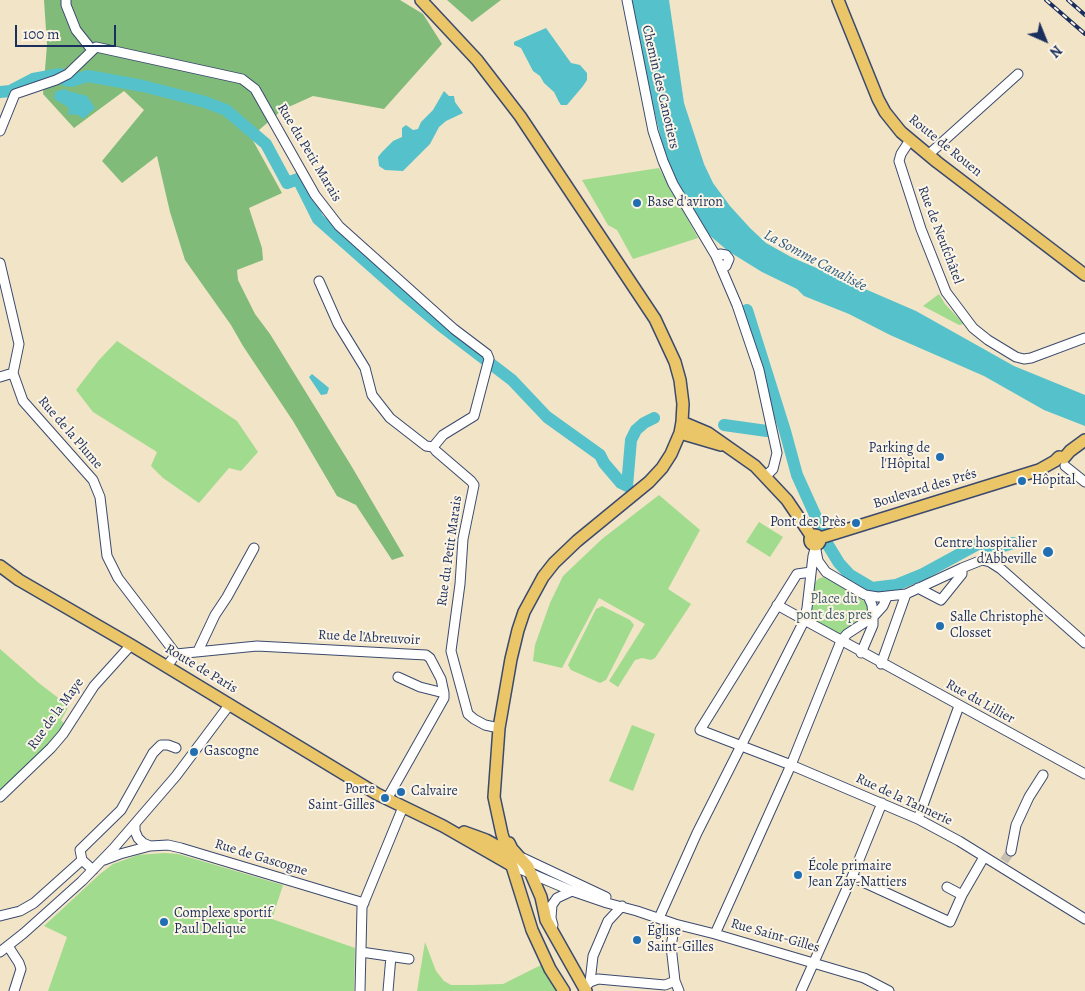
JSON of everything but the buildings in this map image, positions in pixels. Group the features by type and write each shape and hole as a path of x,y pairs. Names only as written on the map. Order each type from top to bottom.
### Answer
{"main road":[{"path":"421,0 477,60 520,116 655,318 675,362 680,380 683,404 681,427 671,454 662,468 649,482 577,541 554,563 531,597 518,630 499,728 494,798 502,834 512,857 526,864 541,897 546,920 586,987"},
{"name":"Route de Rouen","path":"838,0 880,104 895,125 928,155 1085,274"},
{"path":"681,427 702,440 729,448"},
{"path":"681,427 708,433 745,457 766,476 787,500 816,542"},
{"path":"671,454 683,446 702,440"},
{"name":"Boulevard des Prés","path":"816,542 1060,463 1085,440"},
{"name":"Route de Paris","path":"0,566 19,580 132,644 386,799"},
{"path":"497,757 502,815 519,890 532,930 550,969 564,991"},
{"name":"Rue Saint-Gilles","path":"386,799 443,826 498,858 512,857"},
{"name":"Rue Saint-Gilles","path":"443,826 493,844 512,857"},
{"path":"493,844 502,834"},
{"path":"498,858 519,890"}],"street":[{"path":"0,131 15,94 68,74 94,48 76,30 66,5 66,0"},
{"name":"Chemin des Canotiers","path":"627,0 653,131 663,161 673,184 716,256 737,305 759,370 777,453 773,469 766,476"},
{"name":"Rue du Petit Marais","path":"94,48 242,79 255,89 315,195 339,226 454,329 487,354 488,362 474,416 443,435 433,447 471,480 474,486 464,539 451,651 468,714 485,725 499,728"},
{"path":"928,155 1018,74"},
{"name":"Rue de Neufchâtel","path":"910,140 900,154 899,161 928,248 946,292 973,328 1016,357 1024,359 1085,338"},
{"path":"0,263 19,344 13,374 0,377"},
{"path":"319,281 338,324 365,368 372,395 390,418 426,446 433,447"},
{"name":"Rue de la Plume","path":"13,374 24,401 93,480 100,497 107,556 110,564 118,578 176,654"},
{"path":"1060,463 1085,482"},
{"path":"816,542 818,561 826,572 868,596 887,597 906,594 982,560 990,562 1001,569 1085,643"},
{"path":"659,918 698,833 804,621 816,542"},
{"path":"198,651 215,615 254,548"},
{"path":"918,588 941,600 962,574 962,568"},
{"path":"777,605 797,574 810,576 826,572"},
{"path":"881,664 906,594"},
{"path":"861,653 873,625 874,617 868,596"},
{"path":"715,934 791,765 841,641 847,634 874,617 883,606 887,597"},
{"name":"Rue du Lillier","path":"777,605 881,664 1085,774"},
{"name":"Rue de la Tannerie","path":"777,605 700,730 791,765 918,819 984,856 1003,864 1085,919"},
{"name":"Rue de la Maye","path":"0,798 63,734 94,686 132,644"},
{"name":"Rue de l'Abreuvoir","path":"176,654 257,646 426,655 430,658 437,672 444,693"},
{"path":"167,666 176,654"},
{"path":"386,799 444,698 444,693 420,687 398,677"},
{"path":"0,952 93,870 181,770 230,704"},
{"path":"918,819 959,706"},
{"path":"93,870 82,860 80,850 121,810 153,753 161,745 176,748"},
{"path":"1010,851 1016,824 1029,797 1043,775"},
{"path":"801,991 852,877 882,803"},
{"path":"360,991 361,913 403,807"},
{"path":"135,824 138,838 150,846"},
{"name":"Rue de Gascogne","path":"101,861 150,846 181,848 364,903"},
{"path":"852,877 950,922 962,895 984,856"},
{"name":"Rue Saint-Gilles","path":"512,857 611,899 622,906"},
{"path":"0,916 20,911 34,903 82,860"},
{"name":"Rue Saint-Gilles","path":"529,871 572,891 607,903 864,978 889,991"},
{"path":"947,887 962,895"},
{"path":"558,942 551,918 552,905 557,898 572,891"},
{"path":"586,987 593,956 608,921 622,906"},
{"path":"675,924 671,946 675,981 679,991"},
{"path":"8,946 20,963 21,969 14,991"},
{"path":"361,952 409,959"},
{"path":"388,991 391,956"},
{"path":"586,987 598,979 665,985 675,981"}],"green space":[{"path":"44,0 400,0 423,14 442,44 384,109 313,96 282,110 251,137 282,193 249,208 262,248 263,260 237,270 238,280 255,314 270,334 352,467 404,556 392,560 356,505 337,496 293,421 231,325 185,260 170,212 157,156 122,183 102,161 144,110 124,91 74,128 43,94 47,45"},
{"path":"447,0 501,0 472,22"},
{"name":"Base d'aviron","path":"659,168 698,238 633,259 617,230 608,225 582,180"},
{"path":"939,294 945,304 964,324 959,325 923,306"},
{"path":"117,341 237,421 258,452 241,471 229,468 199,503 163,478 151,466 157,452 93,412 76,390 99,360"},
{"path":"659,495 700,530 668,589 691,604 655,658 651,660 642,658 635,660 618,687 609,681 645,624 599,598 562,668 533,661 535,645 550,603 563,576 602,539"},
{"path":"759,522 783,537 770,557 746,542"},
{"name":"Place du pont des pres","path":"823,577 865,602 868,607 867,613 864,616 838,635 811,618 814,584"},
{"path":"602,606 630,620 634,625 606,680 600,683 571,670 568,665 596,609"},
{"path":"0,649 40,684 69,706 61,720 65,725 55,739 0,793"},
{"path":"632,725 655,734 633,791 609,781"},
{"name":"Complexe sportif Paul Delique","path":"178,854 283,885 272,919 355,948 354,991 48,991 67,937 44,926 113,864 138,855"},
{"path":"425,942 436,971 444,981 451,985 503,984 545,963 561,991 417,991"}],"water":[{"path":"631,0 669,0 684,103 704,164 713,183 750,228 766,243 791,257 916,311 1014,366 1085,395 1085,426 1044,410 984,376 890,335 849,314 804,296 797,289 762,272 728,251 701,228 667,164 640,51"},
{"path":"546,28 571,63 580,65 587,73 587,80 567,105 561,105 554,92 533,71 521,48 514,45 514,42"},
{"path":"65,89 87,96 95,108 83,119 74,114 68,115 68,107 54,98 57,91"},
{"path":"444,91 449,96 454,96 455,102 463,113 446,121 439,127 430,144 403,171 385,170 379,166 378,157 393,141 402,137 402,128 406,125 413,130 418,129 421,122 433,110"},
{"path":"312,374 329,388 327,394 321,395 309,377"}],"waterway":[{"path":"0,92 10,91 33,79 60,74"},
{"path":"65,80 71,81 88,76 143,86 205,102 226,110 266,144 287,183 298,179 318,219 440,325 512,380 547,417 600,455 604,463 621,483 627,486 631,440 636,430 654,418"},
{"path":"747,310 797,475 821,528"},
{"path":"724,425 767,431"},
{"path":"828,545 839,563 850,575 872,588 896,585 923,574 978,544 997,548 1013,543"}],"tunnel":[{"path":"1004,861 1011,851"}],"railway":[{"path":"1046,0 1085,34"},
{"path":"1068,0 1085,15"}],"place":[{"name":"Base d'aviron","path":"637,203"},
{"name":"Parking de l'Hôpital","path":"940,457"},
{"name":"Hôpital","path":"1022,481"},
{"name":"Pont des Près","path":"856,523"},
{"name":"Centre hospitalier d'Abbeville","path":"1048,552"},
{"name":"Salle Christophe Closset","path":"940,626"},
{"name":"Gascogne","path":"194,752"},
{"name":"Calvaire","path":"401,792"},
{"name":"Porte Saint-Gilles","path":"385,798"},
{"name":"École primaire Jean Zay-Nattiers","path":"798,875"},
{"name":"Complexe sportif Paul Delique","path":"164,922"},
{"name":"Église Saint-Gilles","path":"637,940"}],"water label":[{"name":"La Somme Canalisée","path":"815,261"}]}
